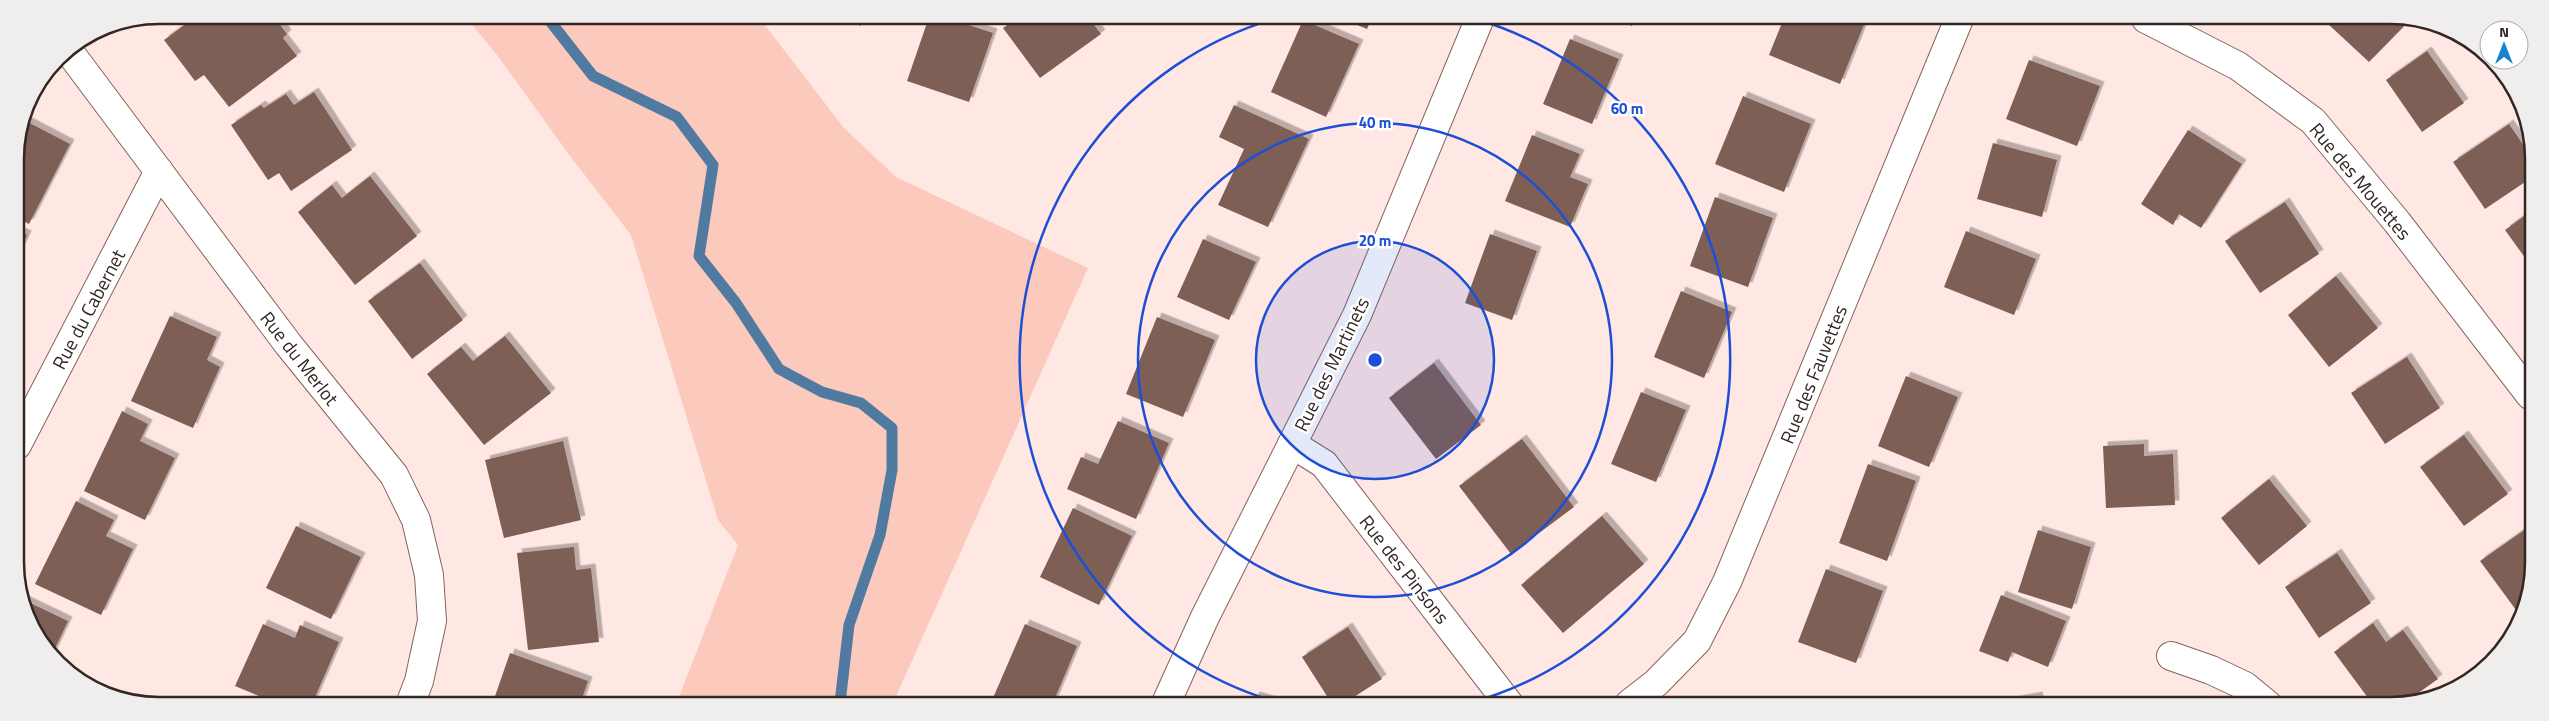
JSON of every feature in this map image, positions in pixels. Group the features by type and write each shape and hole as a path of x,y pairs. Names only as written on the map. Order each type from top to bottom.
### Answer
{"street":[{"name":"Rue des Martinets","path":"1169,697 1205,617 1357,315 1478,24"},
{"name":"Rue des Fauvettes","path":"1637,697 1656,683 1697,641 1727,582 1957,24"},
{"name":"Rue des Mouettes","path":"2156,24 2238,66 2313,121 2397,222 2525,388"},
{"name":"Rue du Merlot","path":"72,55 288,344 394,476 416,520 430,575 432,620 419,681 413,697"},
{"name":"Rue du Cabernet","path":"24,432 159,172"},
{"name":"Rue des Pinsons","path":"1292,444 1324,464 1504,697"},
{"path":"2171,656 2211,670 2245,686 2258,697"}],"shaded area":[{"path":"472,24 764,24 844,128 896,177 1088,268 896,697 679,697 738,545 718,520 631,235 570,156 497,55"}],"building":[{"path":"186,24 280,24 287,34 283,38 297,56 229,107 204,75 195,81 164,40"},
{"path":"927,24 966,24 993,33 969,102 907,81"},
{"path":"1009,24 1093,24 1101,34 1040,78 1003,28"},
{"path":"1301,24 1312,24 1359,44 1326,117 1271,92"},
{"path":"1355,24 1369,24 1367,29"},
{"path":"1782,24 1864,24 1840,84 1769,55"},
{"path":"2328,24 2405,25 2369,62"},
{"path":"1570,39 1619,59 1592,124 1543,104"},
{"path":"2427,51 2464,103 2422,132 2386,80"},
{"path":"2029,60 2100,86 2077,146 2006,119"},
{"path":"314,92 352,150 291,191 279,173 268,180 231,125 261,105 264,108 286,94 294,105"},
{"path":"1743,96 1811,124 1784,192 1715,164"},
{"path":"1234,105 1309,139 1268,227 1218,205 1244,149 1219,137"},
{"path":"29,122 70,144 29,224 24,221 24,150"},
{"path":"2509,124 2525,147 2525,182 2485,209 2453,162"},
{"path":"2188,130 2242,164 2201,228 2179,214 2173,225 2141,204"},
{"path":"1532,135 1580,154 1570,177 1588,184 1570,227 1505,201"},
{"path":"1993,143 2057,160 2042,217 1977,199"},
{"path":"370,176 417,236 355,285 298,212 332,185 342,198"},
{"path":"1715,197 1773,218 1748,287 1690,266"},
{"path":"2285,202 2319,254 2260,293 2225,241"},
{"path":"2525,215 2525,258 2505,230"},
{"path":"1966,231 2036,259 2014,315 1944,287"},
{"path":"1490,234 1537,251 1512,320 1465,303"},
{"path":"1203,239 1256,262 1229,320 1177,297"},
{"path":"420,263 463,320 412,359 368,301"},
{"path":"2336,276 2378,328 2329,367 2288,315"},
{"path":"1681,291 1732,312 1704,378 1654,357"},
{"path":"170,316 217,337 207,360 220,367 193,428 131,401"},
{"path":"1157,317 1215,340 1183,417 1126,394"},
{"path":"505,336 551,393 484,445 427,374 461,347 473,361"},
{"path":"2407,357 2440,408 2385,444 2351,393"},
{"path":"1434,363 1481,425 1436,459 1389,398"},
{"path":"1906,376 1958,397 1929,467 1878,446"},
{"path":"1641,392 1686,410 1656,482 1611,464"},
{"path":"122,411 148,424 140,441 175,458 145,520 84,491"},
{"path":"1118,421 1169,443 1136,519 1067,489 1081,457 1098,464"},
{"path":"2464,435 2508,494 2464,526 2420,467"},
{"path":"1522,439 1574,507 1511,554 1459,486"},
{"path":"563,441 581,520 504,538 485,460"},
{"path":"2144,444 2144,456 2173,454 2175,505 2106,508 2103,446"},
{"path":"1868,464 1916,481 1887,561 1839,543"},
{"path":"2269,479 2307,526 2259,565 2221,518"},
{"path":"76,501 114,520 106,536 133,549 101,615 35,584"},
{"path":"1073,508 1132,536 1099,605 1040,577"},
{"path":"1602,516 1644,564 1563,633 1521,585"},
{"path":"296,526 361,557 331,619 266,588"},
{"path":"2038,530 2091,547 2072,609 2018,592"},
{"path":"2525,530 2524,580 2516,610 2480,561"},
{"path":"574,547 576,570 591,568 599,642 528,650 517,553"},
{"path":"2337,553 2371,603 2319,638 2285,587"},
{"path":"1826,569 1883,591 1856,663 1798,642"},
{"path":"2001,595 2066,621 2048,667 2012,652 2008,662 1979,651"},
{"path":"30,603 68,621 55,648 46,637"},
{"path":"2373,623 2386,642 2403,630 2438,679 2415,695 2367,697 2334,652"},
{"path":"263,624 295,638 300,625 339,642 315,697 261,697 235,686"},
{"path":"1025,624 1077,646 1056,697 993,697"},
{"path":"1348,627 1382,679 1354,697 1328,697 1302,657"},
{"path":"510,653 588,681 583,697 495,697"}],"waterway":[{"path":"552,24 593,76 677,117 713,165 699,256 736,303 779,369 822,392 861,403 892,428 892,470 880,535 849,625 841,697"}]}
